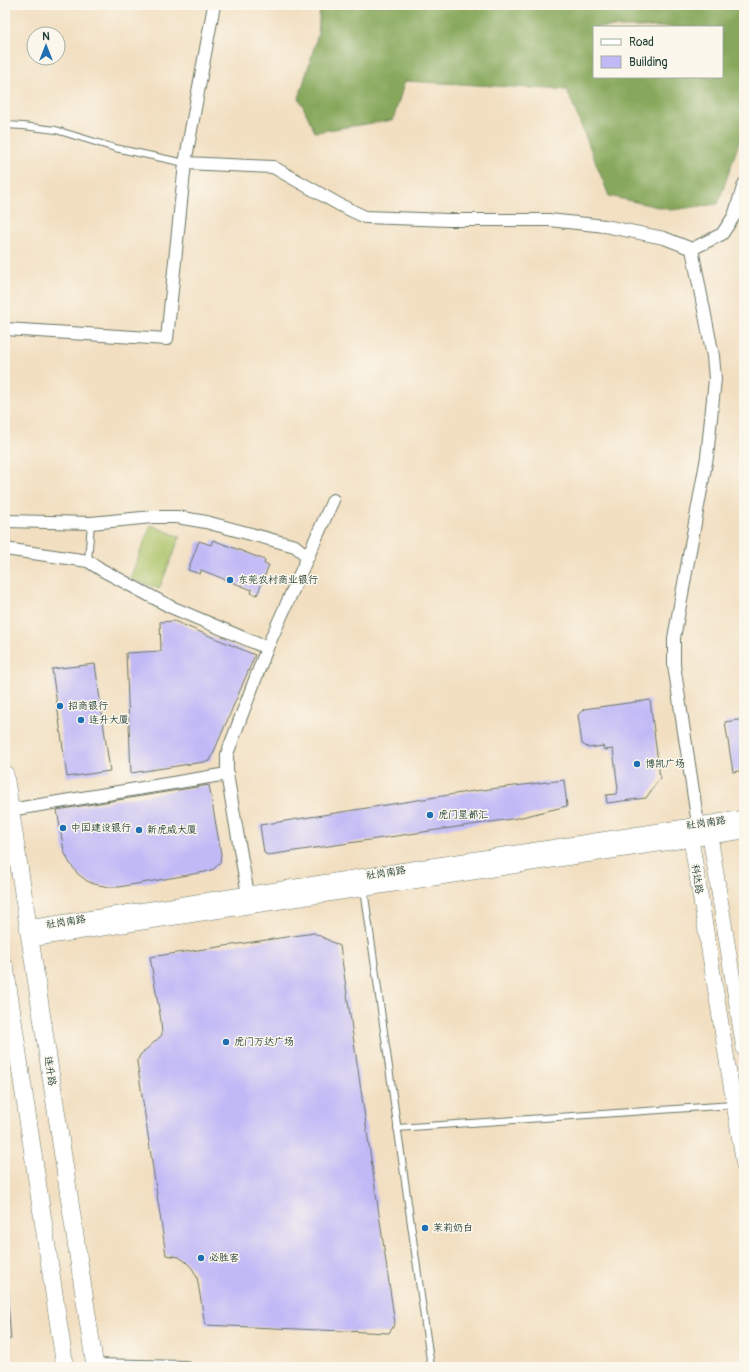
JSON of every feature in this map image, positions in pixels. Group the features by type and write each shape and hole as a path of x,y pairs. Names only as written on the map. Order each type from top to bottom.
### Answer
{"main road":[{"name":"连升路","path":"5,774 95,1366"},
{"path":"5,967 65,1367"}],"street":[{"path":"5,329 167,339 185,163 214,5"},
{"path":"185,163 273,167 340,205 365,217 448,220 549,220 605,226 664,238 692,250"},
{"path":"692,250 722,234 734,216 744,184"},
{"path":"691,838 698,824 674,665 674,638 707,457 715,379 692,250"},
{"path":"248,894 227,774 227,754 267,648 333,500"},
{"path":"5,521 91,523 152,517 177,517 206,522 295,546 308,557"},
{"path":"5,549 88,561 114,577 171,607 267,648"},
{"path":"10,810 227,774"},
{"name":"社岗南路","path":"29,934 248,894 363,883 698,824 744,818"},
{"path":"698,824 710,836"},
{"name":"社岗南路","path":"29,934 363,883 744,831"},
{"name":"科达路","path":"710,836 744,1049"},
{"name":"科达路","path":"691,838 739,1105 744,1165"},
{"path":"95,1366 185,1367"}],"lane":[{"path":"5,125 56,130 115,148 185,163"},
{"path":"88,561 91,523"},
{"path":"363,883 430,1367"},
{"path":"397,1128 739,1105"}],"green space":[{"path":"320,5 744,5 744,128 718,204 671,210 609,196 567,90 405,81 393,120 315,132 299,98 318,34"},
{"path":"151,525 180,537 159,589 130,578"}],"building":[{"path":"213,540 265,560 264,564 269,565 257,595 251,593 252,590 201,570 200,574 188,570 199,541 211,545"},
{"path":"174,621 255,655 210,761 131,773 126,653 161,651 160,622"},
{"name":"连升大厦","path":"95,664 110,771 67,777 52,669"},
{"name":"博凯广场","path":"650,700 660,778 646,798 607,803 606,795 616,794 618,789 613,749 604,750 603,746 589,748 582,744 578,715 584,709"},
{"path":"744,719 744,770 733,772 725,722"},
{"name":"虎门星都汇","path":"564,780 567,806 518,818 268,855 264,853 260,825 474,791"},
{"name":"新虎威大厦","path":"209,785 221,854 220,862 214,869 205,872 119,887 109,887 87,881 78,874 69,862 64,851 57,810"},
{"path":"314,933 340,946 395,1324 389,1333 205,1325 197,1277 192,1268 179,1257 166,1255 137,1062 140,1055 162,1035 150,957"},
{"path":"5,1291 7,1291 11,1339 5,1340"}],"place":[{"name":"东莞农村商业银行","path":"230,580"},
{"name":"招商银行","path":"60,706"},
{"name":"连升大厦","path":"81,720"},
{"name":"博凯广场","path":"637,764"},
{"name":"虎门星都汇","path":"430,815"},
{"name":"中国建设银行","path":"63,828"},
{"name":"新虎威大厦","path":"139,830"},
{"name":"虎门万达广场","path":"226,1042"},
{"name":"茉莉奶白","path":"425,1228"},
{"name":"必胜客","path":"201,1258"}]}
